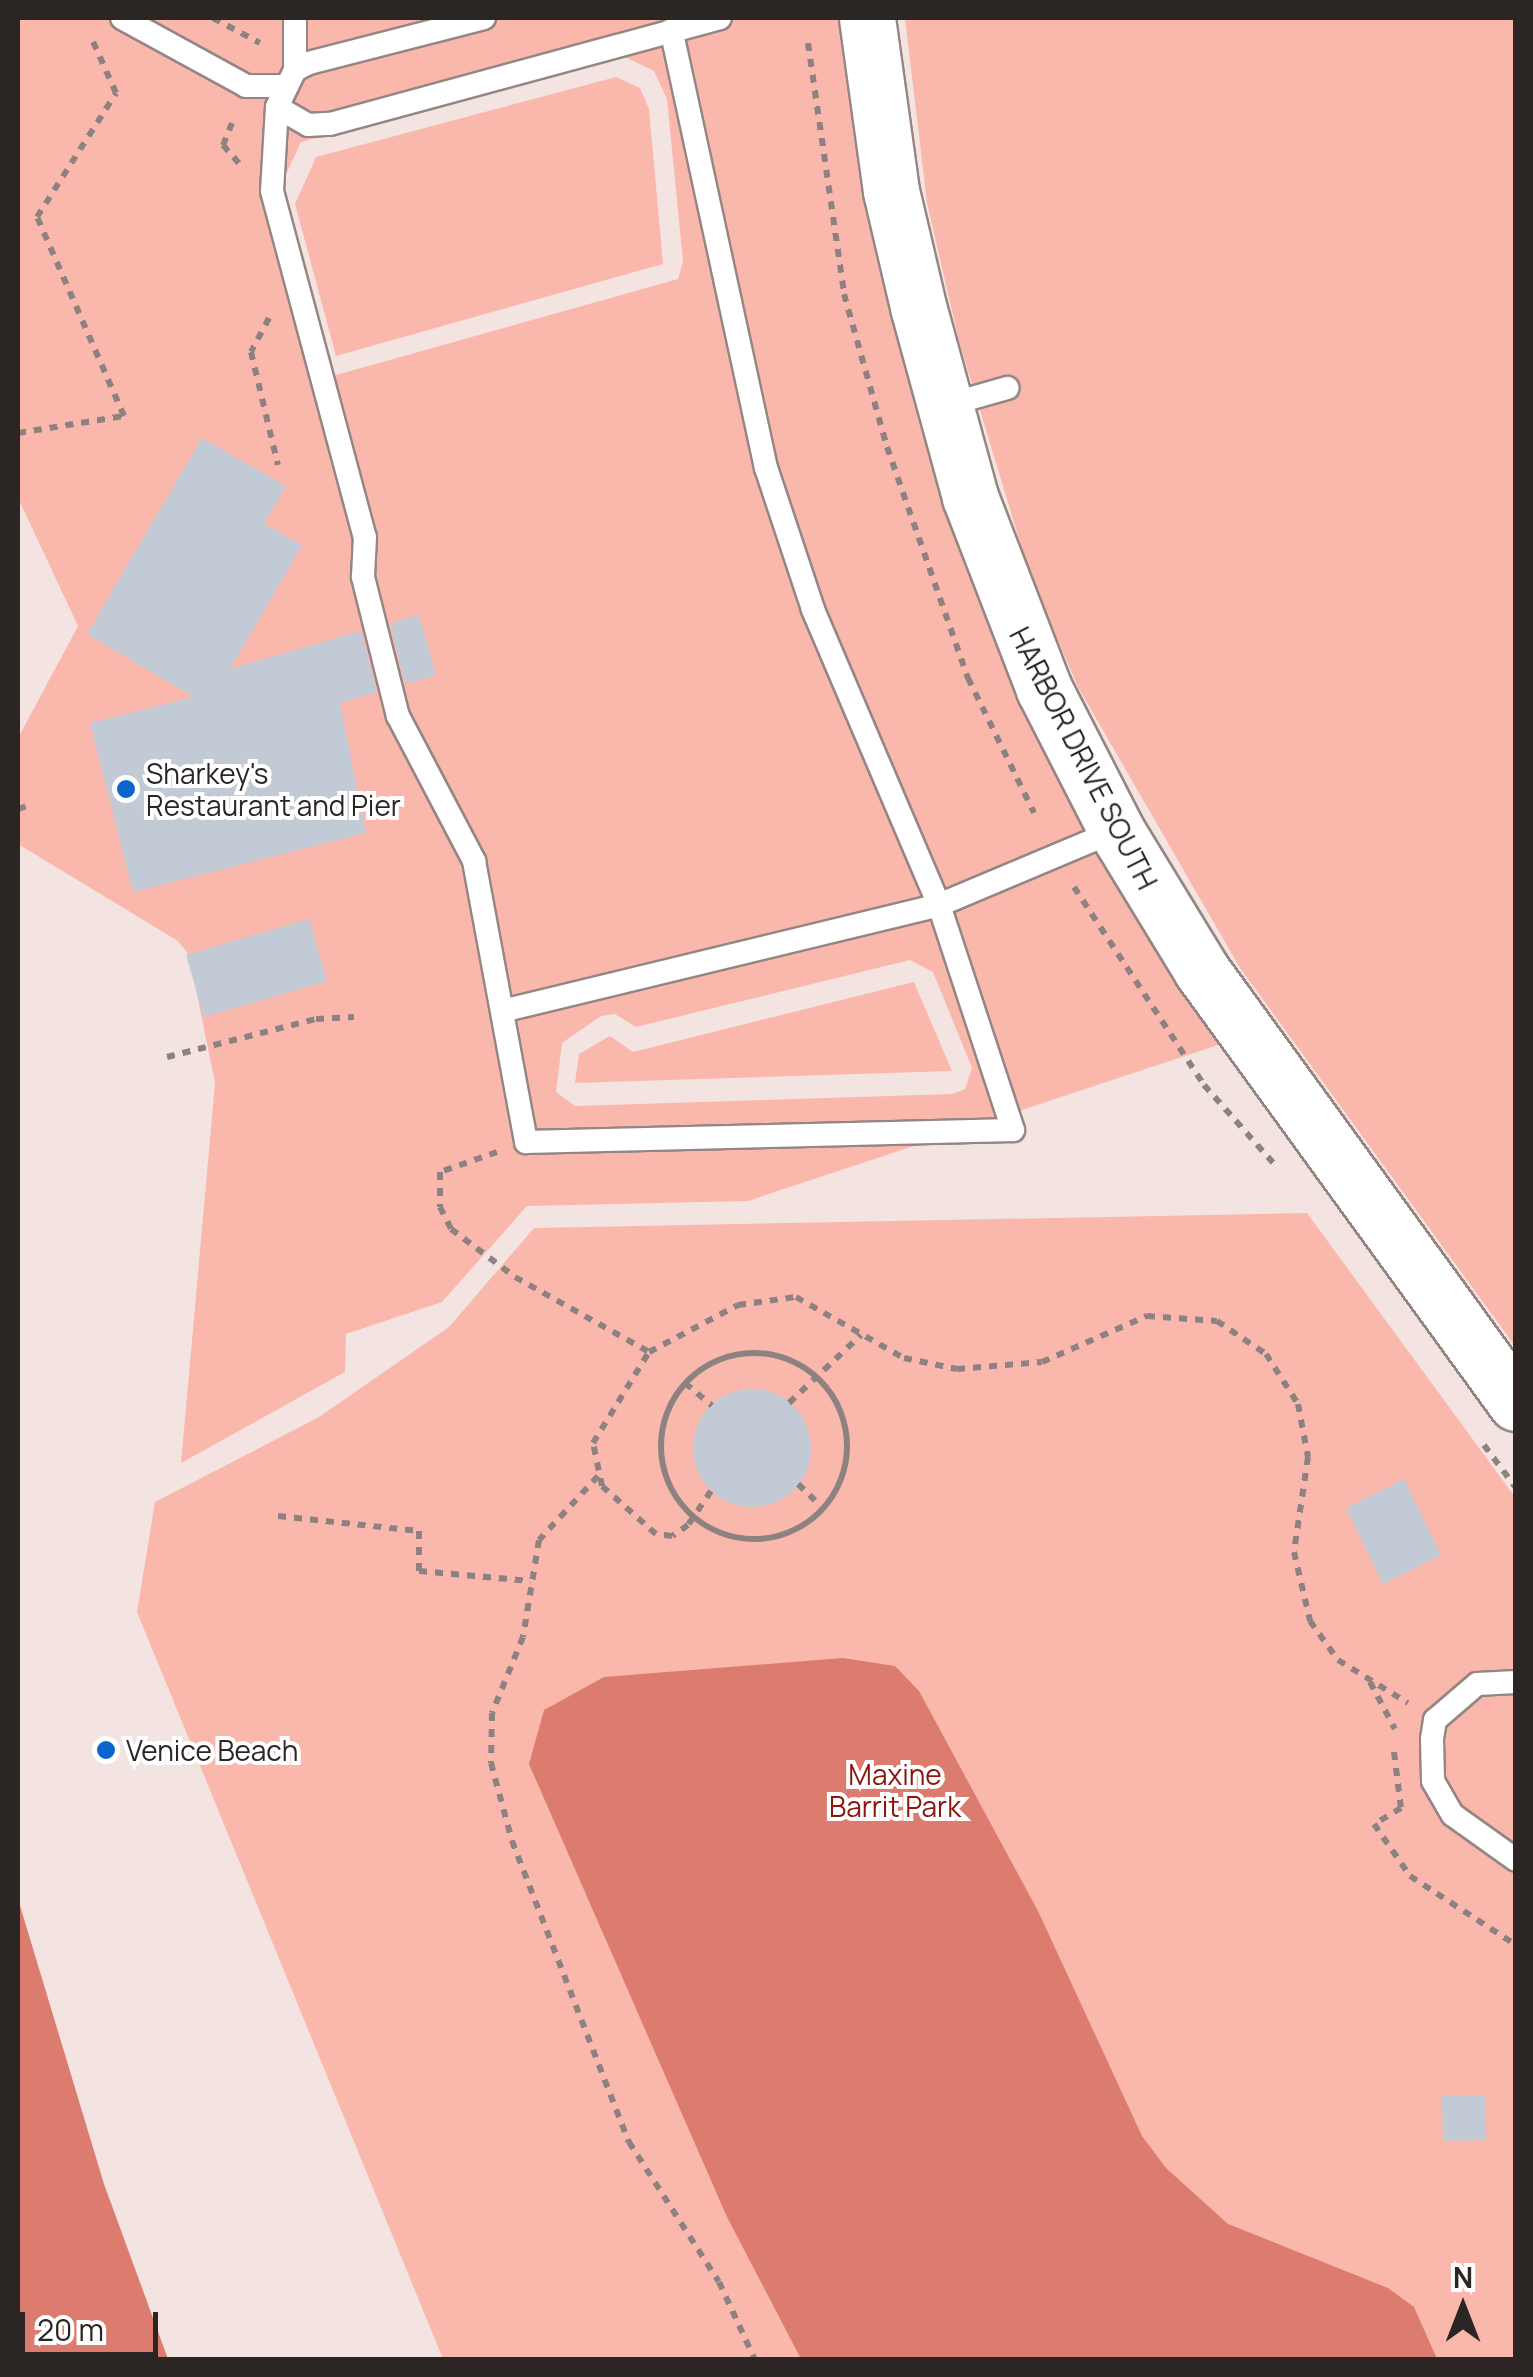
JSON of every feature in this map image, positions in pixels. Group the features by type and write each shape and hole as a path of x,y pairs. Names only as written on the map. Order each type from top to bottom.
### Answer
{"street":[{"name":"HARBOR DRIVE SOUTH","path":"867,18 892,190 944,406 1018,630 1116,830 1202,971 1494,1416"}],"lane":[{"path":"122,18 246,86 286,88 484,18"},
{"path":"295,18 272,190 365,537 363,576 398,716 474,861 506,1010 526,1142 1012,1130 939,905 812,608 766,468 671,30"},
{"path":"286,88 308,125 330,124 720,18"},
{"path":"944,406 1007,388"},
{"path":"506,1010 939,905 1116,830"},
{"path":"1516,1682 1477,1684 1435,1720 1433,1781 1453,1814 1516,1860"}],"path":[{"path":"18,434 124,416 37,217 116,93 83,18"},
{"path":"213,18 261,44"},
{"path":"232,123 223,145 246,185"},
{"path":"276,309 251,352 278,465"},
{"path":"18,809 28,806"},
{"path":"1074,888 1204,1085 1286,1177"},
{"path":"167,1057 316,1019 354,1018"},
{"path":"526,1142 440,1172 440,1207 450,1229 514,1277 648,1352"},
{"path":"711,1491 694,1518 672,1536 656,1534 624,1512 598,1476 593,1443 648,1352 704,1316 778,1297 824,1308 861,1335 904,1358 957,1369 1042,1362 1147,1316 1216,1320 1248,1338 1282,1374 1304,1426 1308,1458 1294,1552 1310,1621 1338,1660 1435,1720"},
{"path":"789,1404 861,1335"},
{"path":"751,1352 776,1355 820,1378 835,1397 848,1443 838,1489 824,1509 784,1535 761,1540 694,1518 677,1499 660,1452 670,1404 684,1383 727,1356 751,1352"},
{"path":"684,1383 712,1406"},
{"path":"1494,1416 1516,1488"},
{"path":"598,1476 539,1540 523,1638 498,1692 489,1736 512,1841 629,2142 718,2282 755,2360"},
{"path":"798,1484 824,1509"},
{"path":"278,1516 419,1531 418,1570 531,1581"}],"green space":[{"path":"18,18 844,18 947,505 996,642 1023,703 1224,1043 748,1201 527,1206 442,1302 346,1334 345,1372 181,1463 215,1083 189,955 178,941 18,844 18,738 78,626 18,498","holes":["623,56 654,71 667,99 683,261 678,279 329,377 277,194 301,142","910,960 933,972 972,1068 965,1089 952,1094 575,1106 556,1092 562,1043 601,1016 615,1014 636,1027"]},
{"path":"905,18 1515,18 1515,1346 1240,968 1078,687 1030,575 959,341 927,203"},
{"path":"616,77 640,88 649,109 663,264 336,356 295,204 316,157"},
{"path":"914,982 952,1071 575,1083 579,1054 610,1036 633,1052"},
{"name":"Maxine Barrit Park","path":"1307,1213 1515,1497 1515,2359 443,2359 137,1612 155,1502 319,1417 449,1327 534,1228"}],"shaded area":[{"path":"843,1658 895,1666 919,1691 1038,1911 1142,2136 1166,2168 1228,2224 1388,2288 1414,2307 1437,2359 801,2359 727,2217 529,1764 544,1710 604,1677"},
{"path":"18,1899 104,2184 168,2359 18,2359"}],"building":[{"path":"202,438 286,486 264,524 302,545 230,669 361,631 377,692 340,703 366,833 133,892 90,723 194,697 87,634"},
{"path":"419,615 436,675 405,684 390,623"},
{"path":"309,919 327,981 204,1017 186,955"},
{"path":"752,1389 775,1393 794,1406 807,1425 811,1448 807,1471 794,1490 775,1503 752,1507 729,1503 710,1490 697,1471 693,1448 697,1425 710,1406 729,1393"},
{"path":"1404,1479 1441,1555 1383,1584 1346,1508"},
{"path":"1442,2096 1485,2096 1486,2140 1443,2141"}],"place":[{"name":"Sharkey's Restaurant and Pier","path":"126,789"},
{"name":"Venice Beach","path":"106,1750"}]}
